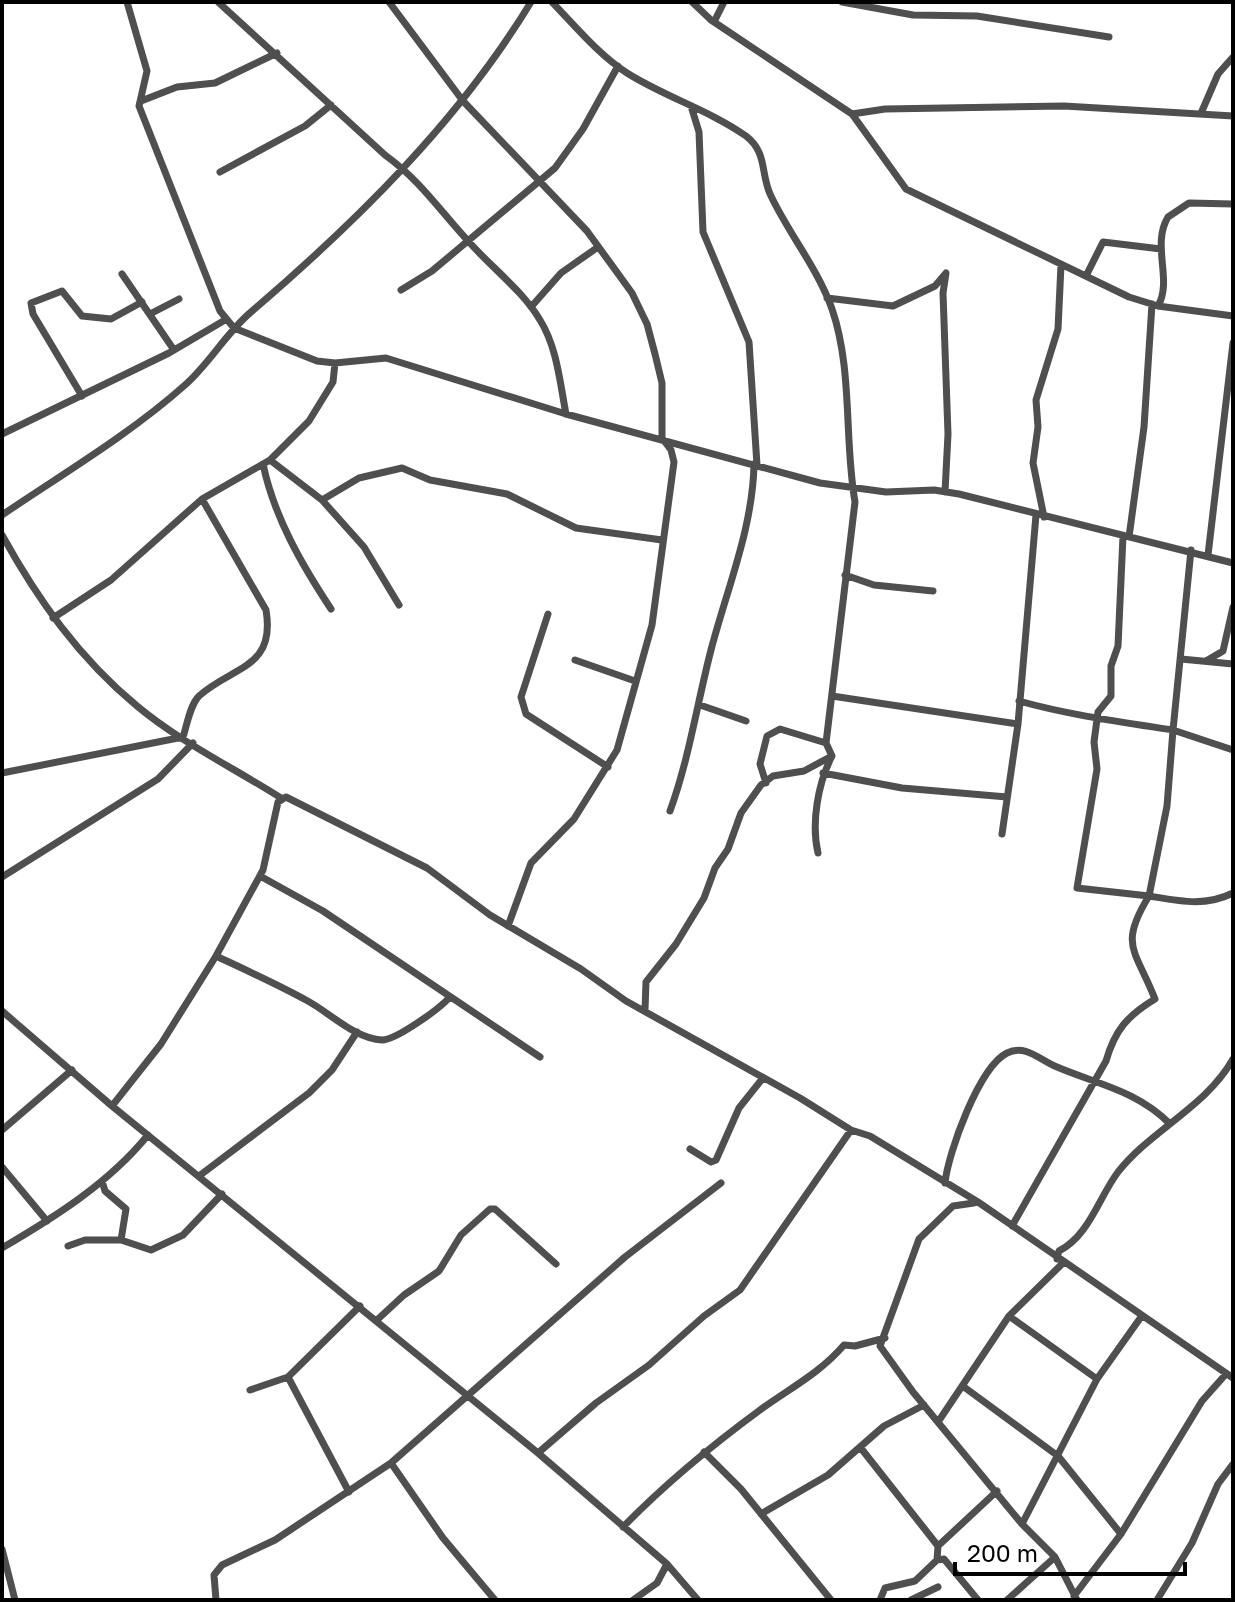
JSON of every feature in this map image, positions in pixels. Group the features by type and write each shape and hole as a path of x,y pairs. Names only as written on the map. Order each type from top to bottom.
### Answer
{"street":[{"path":"127,2 146,59 147,71 139,106 158,160 225,320 234,328 286,351 335,363 386,358 566,414 820,483 886,492 945,492 1191,550 1233,563"},
{"path":"218,2 331,105 414,175 468,241 531,307 542,322 554,356 566,414"},
{"path":"389,2 463,101 540,181 598,247 632,293 647,324 662,383 662,438 671,450 674,462 652,625 620,740 608,767 574,819 531,863 508,926"},
{"path":"2,515 105,446 178,390 234,328 330,243 463,101 500,54 531,2"},
{"path":"552,2 618,66 747,137 758,149 767,189 827,298 836,325 851,439 851,485 855,502 826,743 832,756"},
{"path":"692,2 714,22 852,114 906,189 1061,265 1155,305 1233,316"},
{"path":"714,22 724,2"},
{"path":"842,2 913,15 977,16 1109,37"},
{"path":"141,101 177,87 225,79 277,53"},
{"path":"1202,111 1218,74 1233,57"},
{"path":"401,290 432,271 555,168 583,129 618,66"},
{"path":"220,172 305,126 331,105"},
{"path":"670,811 682,779 716,630 749,515 755,464 749,342 703,232 699,132 691,105"},
{"path":"852,114 885,109 1064,106 1202,111 1233,116"},
{"path":"1233,204 1183,205 1165,221 1161,249 1164,291 1155,305 1144,427 1126,537 1118,646 1111,666 1112,691 1098,718 1094,742 1097,769 1077,888 1202,902 1216,902 1233,893"},
{"path":"1086,276 1103,242 1161,249"},
{"path":"531,307 561,273 598,247"},
{"path":"1002,834 1018,724 1040,516 1033,463 1038,427 1036,400 1058,329 1061,265"},
{"path":"827,298 893,306 935,286 946,273 943,293 948,434 945,492"},
{"path":"122,274 174,350"},
{"path":"82,396 33,314 31,303 62,291 82,316 111,319 142,302"},
{"path":"150,314 179,299"},
{"path":"2,434 174,350 225,320"},
{"path":"1208,555 1229,425 1233,343"},
{"path":"53,618 104,586 202,499 266,462 309,421 333,382 335,363"},
{"path":"266,462 322,500 371,557 399,605"},
{"path":"266,462 270,494 302,563 331,609"},
{"path":"322,500 359,478 402,468 430,480 507,494 576,528 662,540"},
{"path":"183,737 199,696 241,671 263,649 268,623 266,610 202,499"},
{"path":"2,535 53,618 92,664 138,707 281,798 286,797 427,868 508,926 645,1010 851,1130 870,1136 1012,1226 1230,1376 1202,1401 1121,1534 1076,1598 1055,1557 1022,1524 880,1346 919,1239 953,1206 974,1203"},
{"path":"1012,1226 1106,1061 1115,1032 1135,1011 1155,999 1144,971 1133,957 1132,923 1149,896 1167,806 1191,550"},
{"path":"845,575 874,585 933,591"},
{"path":"1206,661 1223,651 1233,607"},
{"path":"548,614 522,688 526,714 608,767"},
{"path":"1181,659 1233,664"},
{"path":"575,660 635,681"},
{"path":"832,696 1018,724"},
{"path":"1019,701 1065,714 1173,730 1233,750"},
{"path":"700,705 746,721"},
{"path":"766,783 760,764 767,736 780,729 826,743"},
{"path":"2,773 183,737"},
{"path":"2,877 158,779 193,743"},
{"path":"818,853 814,837 823,773 832,756"},
{"path":"645,1010 646,982 676,944 704,898 715,868 728,849 741,813 761,785 773,776 804,771 832,756"},
{"path":"823,773 902,788 1007,797"},
{"path":"112,1106 161,1044 216,956 260,876 281,798"},
{"path":"260,876 323,911 540,1057"},
{"path":"216,956 282,987 357,1032 380,1040 392,1038 432,1015 449,998"},
{"path":"2,1011 112,1106 538,1453 667,1564 698,1600"},
{"path":"199,1176 309,1093 332,1070 357,1032"},
{"path":"945,1183 947,1164 964,1119 995,1062 1006,1054 1026,1050 1057,1068 1096,1078 1159,1113 1170,1124"},
{"path":"938,1422 1009,1316 1060,1261 1059,1251 1069,1245 1093,1214 1117,1173 1219,1082 1233,1059"},
{"path":"2,1130 72,1070"},
{"path":"690,1149 711,1162 716,1160 739,1108 763,1078"},
{"path":"538,1453 596,1403 649,1365 704,1316 740,1290 851,1130"},
{"path":"2,1248 47,1221 126,1163 148,1135"},
{"path":"2,1167 47,1221"},
{"path":"102,1181 105,1191 126,1209 121,1240"},
{"path":"216,1600 214,1575 222,1565 275,1540 391,1463 625,1257 721,1183"},
{"path":"68,1246 85,1240 121,1240 146,1251 177,1239 222,1194"},
{"path":"377,1320 404,1295 439,1271 461,1235 490,1209 495,1209 556,1264"},
{"path":"250,1390 288,1377 360,1306"},
{"path":"1009,1316 1097,1379"},
{"path":"1022,1524 1097,1379 1141,1317"},
{"path":"623,1527 704,1452 821,1371 844,1345 855,1346 885,1338"},
{"path":"288,1377 349,1492"},
{"path":"964,1387 1058,1456 1121,1534"},
{"path":"761,1514 828,1475 884,1426 924,1405"},
{"path":"860,1447 938,1546 937,1560"},
{"path":"704,1452 761,1514 831,1600"},
{"path":"391,1463 443,1538 495,1600"},
{"path":"1157,1600 1192,1543 1218,1484 1233,1464"},
{"path":"938,1546 997,1491"},
{"path":"2,1549 15,1600"},
{"path":"1007,1600 1055,1557"},
{"path":"880,1600 885,1588 915,1581 937,1560 944,1559 978,1600"},
{"path":"633,1600 657,1583 667,1564"},
{"path":"911,1600 938,1587"}]}
